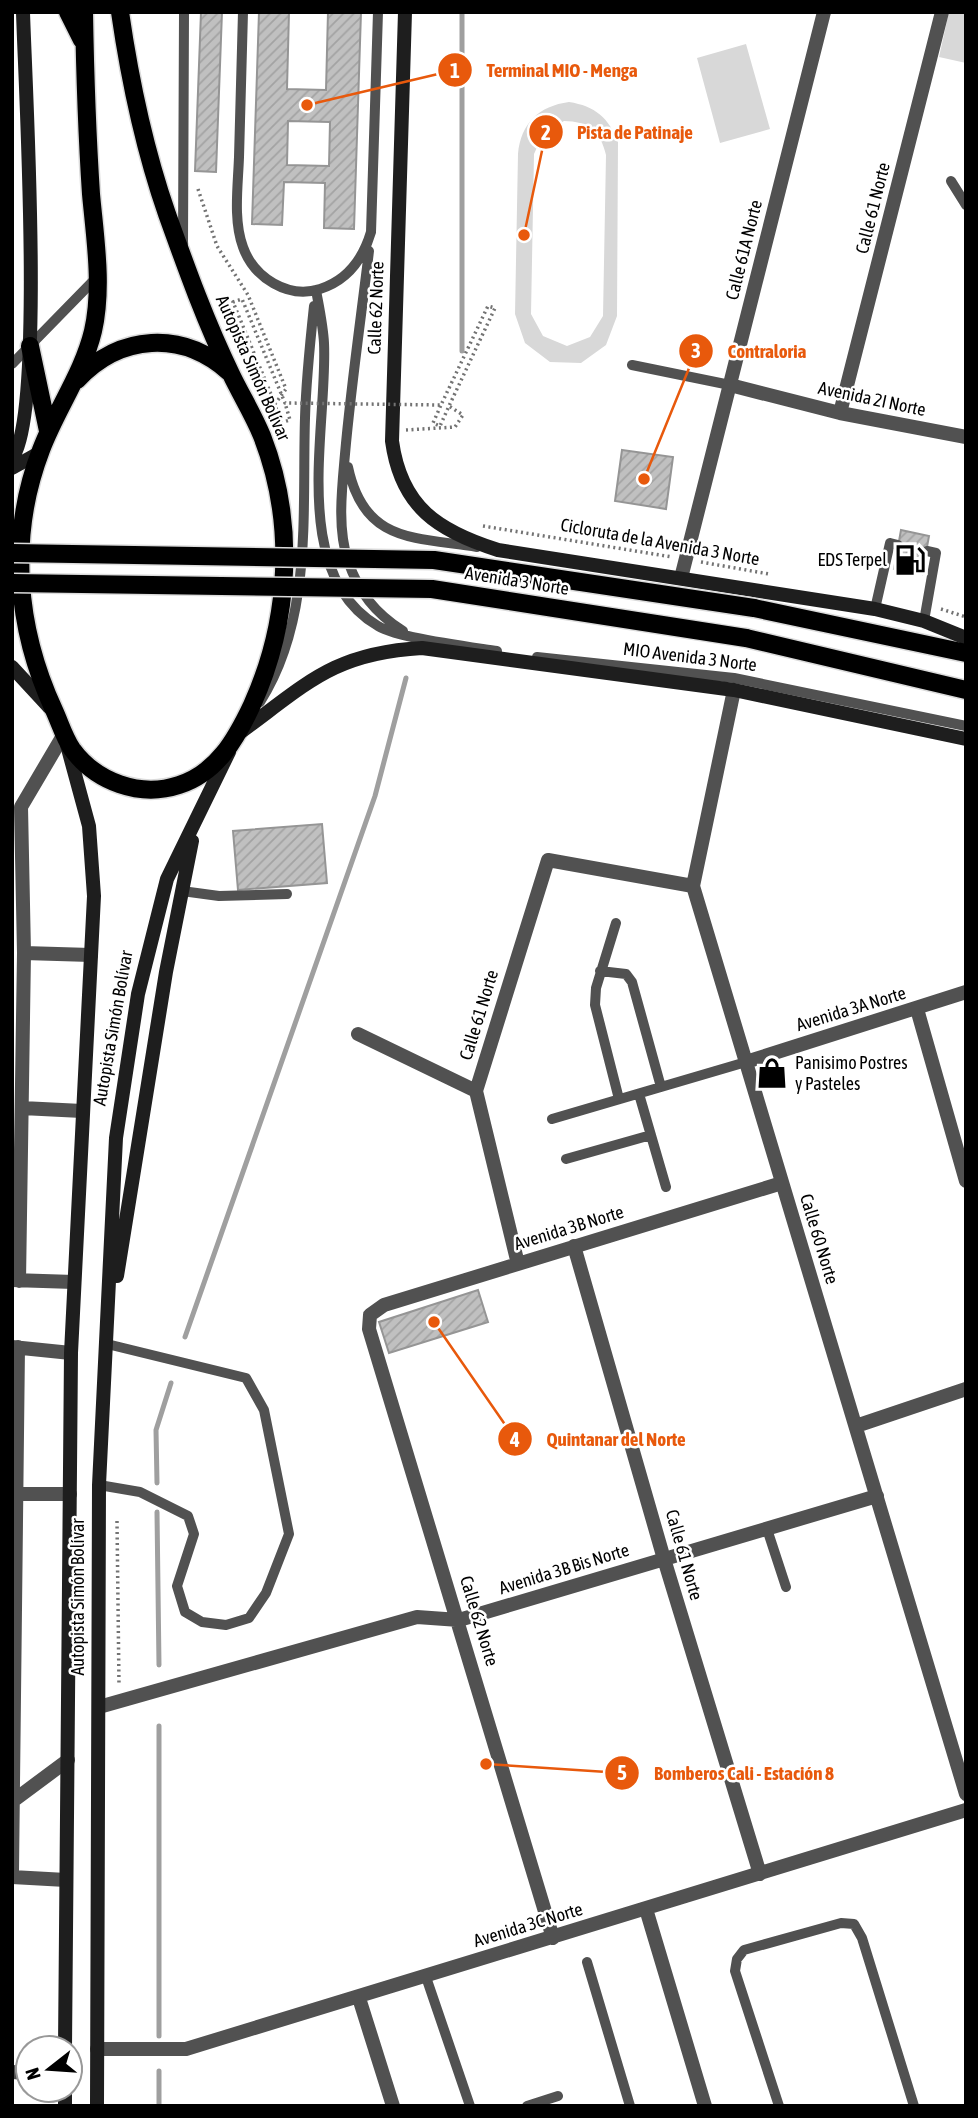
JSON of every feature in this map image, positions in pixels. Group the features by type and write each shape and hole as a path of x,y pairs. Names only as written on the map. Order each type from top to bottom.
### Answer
{"main road":[{"path":"68,12 85,45"},
{"name":"Autopista Simón Bolívar","path":"65,2034 71,1353 94,896 89,826 60,725 32,653 20,587 21,532 39,453 93,332 98,276 84,12"},
{"name":"Autopista Simón Bolívar","path":"97,2106 99,1485 116,1138 134,1017 151,936 167,879 257,693 273,648 282,601 285,554 281,507 270,461 254,416 231,375 166,212 138,117 120,12"},
{"name":"Calle 62 Norte","path":"405,12 391,427 394,455 406,488 425,514 452,534 498,550"},
{"path":"12,458 19,450 27,402 30,346 19,20"},
{"path":"65,398 76,381 105,355 142,343 181,345 200,351 231,375"},
{"path":"30,346 48,431"},
{"path":"12,468 39,453"},
{"name":"Avenida 3 Norte","path":"498,550 876,609 924,621 966,638"},
{"name":"Avenida 3 Norte","path":"12,553 434,560 754,608 966,653"},
{"name":"Avenida 3 Norte","path":"12,583 432,589 746,638 966,690"},
{"path":"12,667 60,725 92,770 119,785 150,790 180,785 201,775 218,760 236,735 318,675 343,662 390,649 453,651 733,690 966,739"},
{"path":"107,1344 138,1138 181,891 198,816"}],"street":[{"name":"Calle 61A Norte","path":"681,579 824,12"},
{"name":"Calle 61 Norte","path":"840,413 943,12"},
{"name":"Avenida 2I Norte","path":"730,386 840,413 966,437"},
{"name":"Calle 60 Norte","path":"733,690 693,886 966,1794"},
{"path":"60,725 21,807 24,953 16,1280 74,1282"},
{"name":"Calle 61 Norte","path":"475,1091 548,860 693,886"},
{"path":"24,953 91,955"},
{"name":"Avenida 3A Norte","path":"746,1062 966,992"},
{"path":"917,1009 966,1181"},
{"path":"358,1034 475,1091 518,1264"},
{"path":"22,1108 82,1111"},
{"name":"Avenida 3B Norte","path":"370,1315 384,1305 782,1183"},
{"name":"Calle 61 Norte","path":"574,1246 664,1559 760,1874"},
{"name":"Calle 62 Norte","path":"370,1315 369,1329 553,1938"},
{"path":"12,1870 15,1347 71,1353"},
{"path":"856,1426 966,1389"},
{"path":"14,1494 70,1494"},
{"name":"Avenida 3B Bis Norte","path":"99,1707 417,1617 459,1620 877,1496"},
{"path":"13,1801 68,1760"},
{"name":"Avenida 3C Norte","path":"97,2049 186,2049 966,1810"},
{"path":"12,1877 66,1880"},
{"path":"646,1909 705,2106"},
{"path":"359,1998 393,2106"}],"lane":[{"path":"183,257 184,12"},
{"path":"243,12 237,208 243,247 256,271 271,283 292,290 316,290 340,279 360,261 371,232"},
{"path":"378,12 371,232 345,456 342,518 347,559 361,591 374,610 408,634"},
{"path":"951,181 966,205"},
{"path":"12,364 98,276"},
{"path":"236,735 270,687 289,636 295,611 305,496 305,418 316,290"},
{"name":"MIO Avenida 3 Norte","path":"316,290 324,342 319,516 323,538 337,581 348,600 379,628 516,654 734,678 966,726"},
{"path":"632,365 730,386"},
{"path":"345,456 352,488 360,504 380,525 409,538 498,550"},
{"path":"876,609 890,544 898,545"},
{"path":"924,621 936,553 927,551"},
{"path":"181,891 219,896 287,894"},
{"path":"616,923 600,971 595,997 597,1022 619,1099"},
{"path":"600,971 626,974 632,982 661,1087"},
{"path":"552,1119 746,1062"},
{"path":"639,1094 666,1187"},
{"path":"566,1159 651,1135"},
{"path":"99,1485 140,1492 188,1516 194,1534 177,1586 185,1612 202,1622 226,1625 249,1618 266,1593 289,1534 264,1410 246,1378 107,1344"},
{"path":"767,1529 786,1587"},
{"path":"779,2106 735,1972 737,1959 744,1950 841,1923 854,1924 862,1938 914,2106"},
{"path":"587,1962 631,2106"},
{"path":"426,1977 470,2106"},
{"path":"527,2106 558,2096"}],"path":[{"path":"183,177 199,190 217,246 248,295 277,366 286,390 275,404"},
{"path":"242,299 285,403 290,420 280,423 275,404 233,302 242,299"},
{"path":"488,306 495,308 449,407 440,426 433,422 488,306"},
{"path":"285,403 441,405"},
{"path":"404,440 404,430 455,427 463,415 449,407"},
{"name":"Cicloruta de la Avenida 3 Norte","path":"474,525 782,576"},
{"path":"926,604 966,617"},
{"path":"117,1488 119,1701"}],"shaded area":[{"path":"949,12 966,12 966,63 939,57"},
{"path":"746,44 770,129 720,143 697,58"},
{"path":"569,102 594,110 610,126 618,142 617,316 606,345 581,363 550,362 525,343 515,314 520,143 533,118 558,104","holes":["564,121 592,129 601,140 606,155 603,316 590,337 567,346 543,336 531,314 534,154 544,132"]}],"building":[{"path":"201,12 222,12 216,172 195,171"},
{"path":"259,12 289,12 287,89 326,90 328,12 361,12 354,229 324,228 325,183 284,182 282,225 252,224","holes":["288,121 330,122 329,166 287,165"]},
{"path":"622,450 673,457 666,509 615,501"},
{"name":"EDS Terpel","path":"901,530 929,536 922,574 894,569"},
{"path":"322,824 327,883 238,890 233,831"},
{"path":"478,1290 488,1322 389,1353 379,1322"}],"waterway":[{"path":"462,12 462,351"},
{"path":"185,1337 375,796 406,678"},
{"path":"157,1483 156,1430 171,1383"},
{"path":"157,1512 159,1665"},
{"path":"159,1726 159,2036"},
{"path":"159,2071 159,2106"}],"place":[{"name":"Terminal MIO - Menga","path":"307,105"},
{"name":"Pista de Patinaje","path":"524,235"},
{"name":"Contraloria","path":"644,479"},
{"name":"EDS Terpel","path":"910,560"},
{"name":"Panisimo Postres y Pasteles","path":"772,1073"},
{"name":"Quintanar del Norte","path":"434,1322"},
{"name":"Bomberos Cali - Estación 8","path":"486,1764"}]}
